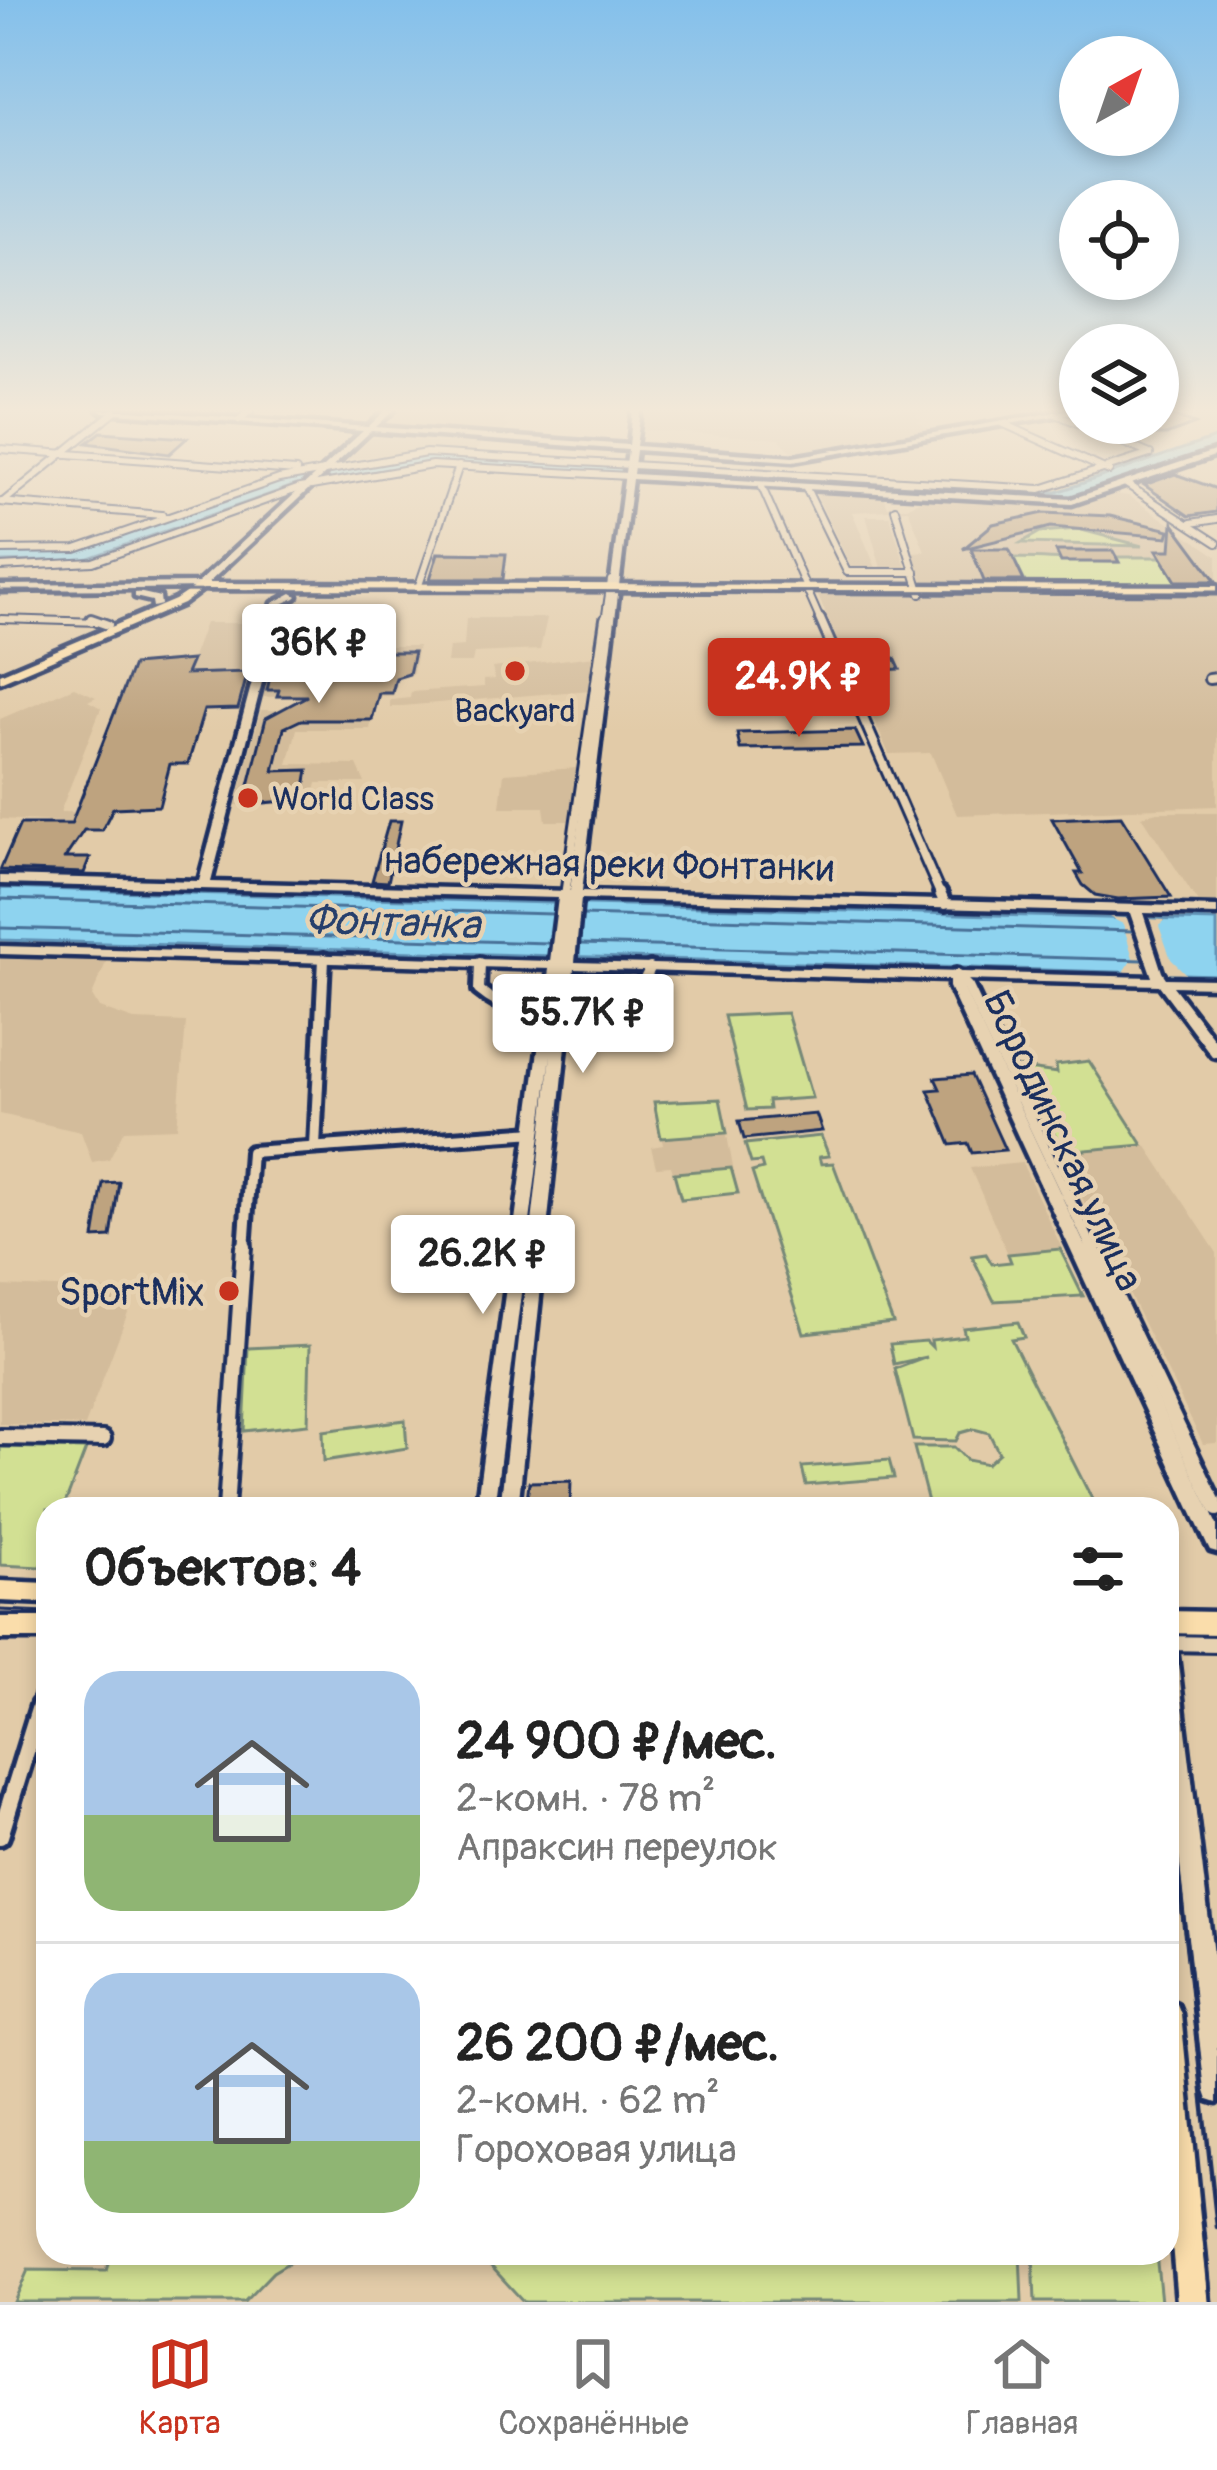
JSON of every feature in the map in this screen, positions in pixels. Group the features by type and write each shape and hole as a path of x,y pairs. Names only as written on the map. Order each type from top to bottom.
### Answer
{"main road":[{"path":"0,674 156,605 194,591 232,586 1217,591"},
{"path":"0,674 194,591 292,596 611,591"},
{"path":"0,1591 36,1592"},
{"path":"1179,1622 1217,1623"},
{"path":"0,1628 36,1628"},
{"path":"1179,2147 1193,2302"}],"street":[{"path":"0,550 76,549 167,517"},
{"path":"0,567 93,562 210,517"},
{"path":"0,591 194,591 275,517"},
{"path":"418,588 442,517"},
{"path":"487,1497 542,1131 621,517"},
{"path":"775,517 945,904"},
{"path":"820,517 847,572 915,572"},
{"path":"898,517 921,591"},
{"path":"1180,517 1217,543"},
{"path":"1189,523 1217,519"},
{"path":"214,575 219,583 252,586"},
{"path":"0,591 194,591"},
{"path":"135,594 154,598 156,605"},
{"path":"265,596 278,604"},
{"path":"205,886 278,604 292,596"},
{"path":"0,619 90,619 108,625"},
{"name":"набережная реки Фонтанки","path":"0,880 570,899 945,904 1137,914 1217,911"},
{"path":"1137,914 1160,977 1217,1053"},
{"path":"0,950 480,963 562,960 650,968 1217,982"},
{"path":"315,1147 324,959"},
{"path":"480,963 478,985 491,1003 556,1015 625,1008 646,988 650,968"},
{"name":"Бородинская улица","path":"956,975 968,987 1217,1509"},
{"name":"Бородинская улица","path":"956,975 956,987 1217,1545"},
{"path":"227,1497 251,1152 542,1131"},
{"path":"510,1497 542,1131"},
{"path":"0,1437 103,1439"},
{"path":"1179,1643 1217,1644"},
{"path":"0,1835 36,1719"},
{"path":"1179,1760 1217,2091"}],"shaded area":[{"path":"827,517 854,517 876,568 852,569"},
{"path":"866,517 890,517 906,568 881,568"},
{"path":"911,517 1160,517 1217,556 1217,585 923,581 913,552 925,551"},
{"path":"818,596 1217,596 1217,806 957,815 931,753 889,754"},
{"path":"466,618 547,618 540,650 474,653 472,663 447,663 449,647 464,646"},
{"path":"205,623 262,623 249,672 186,674"},
{"path":"270,646 418,646 413,674 397,679 393,696 257,697"},
{"path":"595,656 590,690 390,707 390,700 410,698 411,692 484,687 484,680 495,679 492,668"},
{"path":"74,687 96,697 88,701 101,708 60,812 111,813 105,824 0,819 0,719"},
{"path":"261,710 374,710 370,729 297,729 288,764 357,765 365,783 317,783 312,803 236,805"},
{"path":"577,768 570,821 546,821 544,807 500,807 504,773"},
{"path":"1217,812 1217,904 1199,904 1142,816"},
{"path":"0,957 107,960 92,996 99,1008 134,1020 186,1022 177,1128 124,1130 109,1159 92,1162 81,1132 0,1114"},
{"path":"720,1099 738,1193 681,1199 671,1166 656,1167 651,1147 663,1145 654,1102"},
{"path":"1146,1145 1217,1253 1217,1443 1203,1444 1060,1153"},
{"path":"1022,1163 1084,1296 994,1301 972,1256 986,1254 992,1264 1011,1261 970,1168"},
{"path":"0,1286 136,1291 85,1426 0,1424"}],"green space":[{"path":"1078,529 1142,546 1021,543 1040,532"},
{"path":"1116,557 1161,557 1178,584 1026,584 1013,558 1118,562"},
{"path":"587,975 627,975 632,980 618,998 586,1009"},
{"path":"787,1013 812,1098 768,1101 769,1109 747,1110 724,1016"},
{"path":"1089,1061 1143,1145 1063,1152 1021,1068 1057,1073 1056,1065"},
{"path":"720,1099 727,1133 661,1138 654,1102"},
{"path":"821,1136 829,1156 819,1157 821,1164 833,1163 893,1323 804,1333 752,1172 763,1169 761,1162 751,1163 745,1144"},
{"path":"731,1168 738,1193 681,1199 674,1173"},
{"path":"1060,1249 1083,1296 994,1301 972,1256 986,1254 992,1264 1011,1262 1008,1254"},
{"path":"1018,1322 1024,1337 1011,1339 1091,1497 927,1497 914,1447 954,1447 967,1460 987,1464 999,1453 989,1433 974,1429 960,1433 956,1441 913,1440 895,1369 927,1357 894,1364 890,1344 926,1341 932,1347 931,1340 965,1336 963,1328"},
{"path":"310,1345 308,1424 244,1431 248,1348"},
{"path":"405,1420 407,1448 324,1461 323,1431"},
{"path":"0,1447 86,1449 68,1497 36,1497 36,1567 0,1565"},
{"path":"889,1460 894,1478 806,1485 802,1467"},
{"path":"108,2265 285,2265 244,2302 14,2302 28,2270 106,2271"},
{"path":"490,2265 1020,2265 1022,2302 524,2302"},
{"path":"1033,2265 1157,2265 1161,2302 1035,2302"}],"water":[{"path":"176,517 204,517 83,560 0,562 0,553 77,552"},
{"name":"Фонтанка","path":"0,888 1217,921 1217,975 0,940"}],"pier":[{"path":"1109,917 1165,920 1159,926 1171,959 1186,974 1124,972 1133,958 1123,924"}],"building":[{"path":"1023,517 1116,517 1170,530 1168,537 1051,527 963,549 993,524"},
{"path":"1173,523 1216,581 1176,581 1157,550 1171,550"},
{"path":"971,549 1009,549 1024,581 984,581"},
{"path":"1056,551 1113,551 1119,562 1061,562"},
{"path":"438,553 506,554 503,579 430,579"},
{"path":"877,642 885,659 895,658 900,669 855,671 844,643"},
{"path":"276,652 414,652 409,674 396,678 392,693 379,693 372,720 301,720 284,728 274,771 308,770 303,799 244,805 266,718 307,696 277,696 279,690 267,690"},
{"path":"192,660 186,674 247,672 245,683 238,709 204,710 188,764 170,764 159,806 113,808 102,830 84,830 65,858 90,858 84,873 0,870 20,824 71,824 133,665"},
{"path":"855,730 863,747 740,749 737,733"},
{"path":"1121,816 1171,897 1095,895 1076,873 1082,873 1052,819"},
{"path":"389,821 401,821 388,882 372,881"},
{"path":"971,1075 1005,1150 972,1153 968,1143 951,1145 928,1090 940,1089 935,1078"},
{"path":"816,1114 822,1131 744,1139 739,1121"},
{"path":"119,1182 111,1237 94,1238 103,1183"},
{"path":"571,1481 570,1497 527,1497 529,1482"}],"tram line":[{"path":"0,591 1217,592"},
{"path":"0,1610 36,1612"},
{"path":"1179,1880 1217,2227"},
{"path":"1201,2204 1211,2302"}],"place":[{"name":"Backyard","path":"515,671"},
{"name":"World Class","path":"248,798"},
{"name":"SportMix","path":"229,1291"}]}
